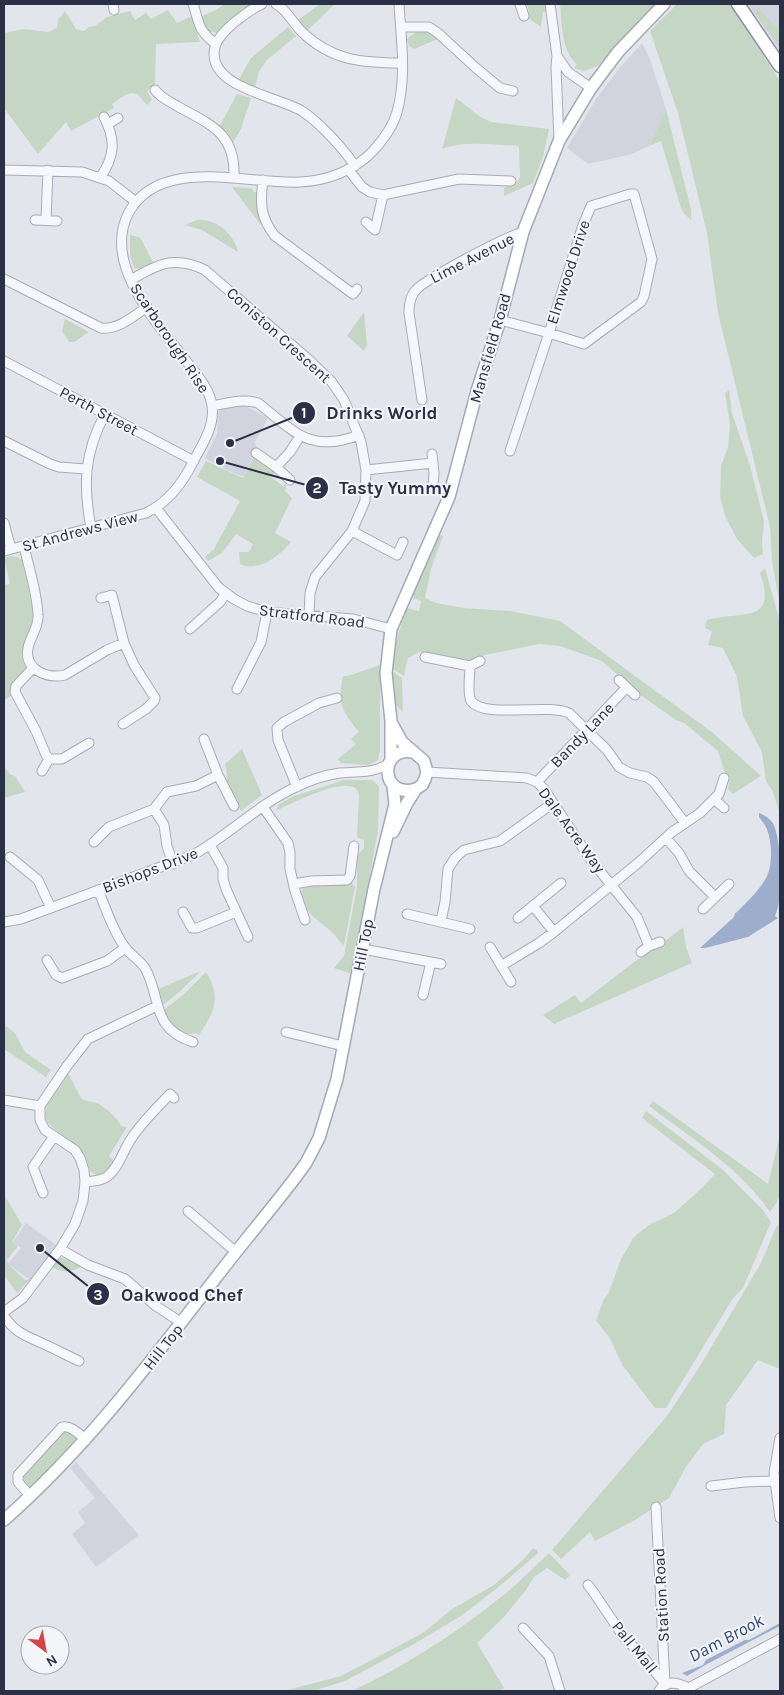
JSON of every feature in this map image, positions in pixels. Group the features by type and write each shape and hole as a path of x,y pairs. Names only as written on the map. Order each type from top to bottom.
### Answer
{"highway":[{"path":"738,4 780,66"}],"main road":[{"name":"Mansfield Road","path":"390,762 391,721 386,665 391,629 449,497 477,392 500,320 523,232 559,141 591,88 618,52 664,4"},
{"path":"391,721 402,742 424,761 427,772 426,779 416,789 404,791 391,783"},
{"path":"386,845 395,804 387,773 390,762 399,753 413,752"},
{"path":"386,845 416,789"},
{"name":"Hill Top","path":"4,1520 86,1440 182,1323 295,1178 315,1147 327,1114 343,1046 374,889 386,845"}],"street":[{"path":"193,4 201,30 216,44"},
{"path":"262,4 238,20 224,33 216,44 214,61 224,76 234,83 285,102 307,115 346,154 362,187 370,192 383,195 459,180 500,184 511,181"},
{"path":"276,4 283,8 306,35 331,52 345,58 365,62 402,63"},
{"name":"Scarborough Rise","path":"156,508 176,490 194,461 212,420 212,406 208,392 200,379 147,307 131,280 122,257 122,232 128,213 136,202 148,192 171,181 194,177 286,182 311,181 324,179 352,168 368,157 382,141 393,123 401,96 402,63 399,4"},
{"path":"520,4 524,16"},
{"path":"550,4 557,56 559,141"},
{"path":"400,27 429,27 500,88 513,91"},
{"path":"557,56 568,72 591,88"},
{"path":"155,90 163,98 212,124 219,130 231,149 235,166 234,178"},
{"path":"100,178 109,163 113,149 112,137 106,120 118,118"},
{"path":"4,170 82,172 108,181 136,202"},
{"path":"46,220 48,170"},
{"path":"263,180 262,208 266,223 275,236 353,294 357,288"},
{"name":"Elmwood Drive","path":"500,320 549,333 584,344 641,302 652,259 634,194 591,206 583,225 549,333 510,451"},
{"path":"366,222 375,230 383,195"},
{"path":"35,220 57,221"},
{"name":"Lime Avenue","path":"422,400 409,313 410,302 414,292 428,280 523,232"},
{"name":"Coniston Crescent","path":"131,280 157,266 174,262 187,262 205,270 308,358 331,381 344,400 359,435 364,453 366,470 364,501 352,531 315,577 310,593 310,616"},
{"path":"4,278 101,328 113,327 147,307"},
{"name":"Perth Street","path":"4,361 194,461"},
{"path":"212,406 238,401 253,401 300,436 313,440 324,441 359,435"},
{"path":"91,528 85,490 86,469 93,440 104,414"},
{"path":"276,467 290,452 300,436"},
{"path":"4,441 50,464 59,467 86,469"},
{"path":"256,453 290,480"},
{"path":"366,470 432,459 433,486"},
{"name":"Stratford Road","path":"156,508 204,570 226,593 247,606 267,612 352,619 391,629"},
{"name":"St Andrews View","path":"7,550 47,538 138,516 156,508"},
{"path":"4,523 7,530 7,550"},
{"path":"352,531 397,555 403,542"},
{"path":"24,546 36,595 38,617 38,623 28,647 28,656 33,668 44,675 57,677 65,675 107,650 124,643"},
{"path":"190,629 220,602 226,593"},
{"path":"101,598 112,595 124,643 134,665 154,698 154,701 146,709 123,724"},
{"path":"237,689 261,642 267,612"},
{"path":"425,656 470,666 480,661"},
{"path":"470,666 470,696 471,701 476,705 490,710 550,709 569,713 607,750 619,767 630,773 647,777 654,782 685,823"},
{"path":"33,668 16,686 15,692 49,759"},
{"name":"Bandy Lane","path":"619,680 635,695"},
{"name":"Bandy Lane","path":"537,782 626,688"},
{"path":"297,787 278,740 277,728 284,722 313,712 327,700 337,698"},
{"path":"204,739 218,775 234,806"},
{"path":"49,759 62,759 89,743"},
{"path":"42,771 49,759"},
{"name":"Bishops Drive","path":"4,922 21,919 194,855 210,846 263,807 297,787 328,776 370,772 390,762"},
{"name":"Bishops Drive","path":"370,772 391,783"},
{"name":"Dale Acre Way","path":"427,772 527,778 537,782 586,853 637,916 649,946"},
{"path":"94,842 109,827 154,809 167,792 196,786 218,775"},
{"path":"501,966 554,932 666,838 715,800 724,778"},
{"path":"715,800 724,808"},
{"path":"441,921 448,869 455,858 464,850 500,841 553,803"},
{"path":"263,807 288,843 290,869 297,898 306,920"},
{"path":"154,809 164,825 167,846 173,864"},
{"path":"666,838 689,871 715,897"},
{"path":"210,846 223,868 223,879 226,889 248,937"},
{"path":"294,884 311,881 347,880 350,876 354,846"},
{"path":"10,857 38,880 50,908"},
{"path":"518,918 562,883"},
{"path":"703,909 729,884"},
{"path":"98,890 114,929 125,948 146,970 157,1006 164,1021 180,1037 193,1042"},
{"path":"533,906 554,932"},
{"path":"183,912 189,925 192,928 197,928 236,912"},
{"path":"407,914 470,929"},
{"path":"641,952 649,946 660,942"},
{"path":"490,947 511,982"},
{"path":"47,960 56,975 62,978 107,961 125,948"},
{"path":"362,948 441,964"},
{"path":"423,995 431,962"},
{"path":"79,1361 47,1345 23,1336 10,1326 4,1314 23,1298 60,1249 78,1217 83,1201 85,1182 83,1164 78,1154 42,1125 39,1114 40,1106 66,1066 88,1039 157,1006"},
{"path":"286,1032 343,1046"},
{"path":"85,1182 104,1179 109,1176 138,1128 174,1093"},
{"path":"4,1100 40,1106"},
{"path":"44,1193 33,1167 54,1136"},
{"path":"188,1211 236,1252"},
{"path":"60,1249 88,1265 125,1279 156,1306 182,1323"},
{"path":"30,1496 18,1482 18,1475 62,1427 71,1428 86,1440"},
{"path":"780,1438 775,1461 775,1482 780,1518"},
{"path":"730,1472 731,1483"},
{"path":"711,1486 731,1483 775,1482"},
{"name":"Station Road","path":"656,1507 662,1688"},
{"name":"Pall Mall","path":"588,1585 623,1636 644,1658 662,1688"},
{"path":"523,1628 549,1656 560,1691"},
{"path":"662,1688 674,1682 685,1689 780,1639"}],"shaded area":[{"path":"748,4 780,4 780,52 773,40"},
{"path":"642,43 650,59 666,109 649,146 632,154 588,164 567,148 596,99"},
{"path":"240,403 268,418 255,442 257,448 243,477 205,458 217,434 218,412 224,407"},
{"path":"26,1223 56,1245 30,1280 8,1264 21,1248 13,1242"},
{"path":"76,1462 139,1535 96,1567 72,1534 85,1523 78,1512 95,1498 70,1468"}],"green space":[{"path":"225,4 255,4 220,33 203,31 200,17"},
{"path":"320,4 335,4 307,31 298,20"},
{"path":"527,4 547,4 547,11 543,12 541,27 527,17 529,12"},
{"path":"560,4 655,4 598,66 584,71 574,68 577,64 568,52 565,44"},
{"path":"677,4 730,4 780,81 780,606 772,561 770,527 718,313 707,233 678,113 650,31"},
{"path":"759,8 780,30 780,47 754,12"},
{"path":"168,10 177,23 192,16 200,42 156,44 155,85 147,91 152,100 147,105 137,94 133,93 124,96 112,104 114,108 71,131 66,122 38,154 4,108 4,33 24,29 48,32 57,28 58,20 65,11 76,29 84,31 107,17 130,11 135,20 146,13 151,19"},
{"path":"288,27 296,36 268,59 259,71 255,88 238,81 251,58"},
{"path":"417,31 425,31 438,39 414,49 409,46 407,39"},
{"path":"237,94 251,98 241,129 233,143 219,127"},
{"path":"456,98 479,116 491,122 549,129 543,157 533,183 504,196 504,188 509,184 518,182 520,176 519,146 470,144 442,149"},
{"path":"666,109 691,209 691,220 681,208 661,141 649,146"},
{"path":"232,187 252,188 254,192 257,192 261,225"},
{"path":"197,220 211,222 223,228 233,239 238,252 202,230 185,225"},
{"path":"130,235 141,239 153,262 139,269 134,268 130,256"},
{"path":"364,312 367,345 364,351 347,336"},
{"path":"65,318 89,332 74,342 69,342 62,331"},
{"path":"729,390 732,413 750,466 764,521 763,554 754,558 737,539 726,518 720,497 721,466 728,447 730,424 725,393"},
{"path":"255,454 276,471 271,477 283,486 287,482 285,491 292,498 275,533 291,542 281,553 268,562 261,565 247,566 240,564 239,552 249,552 253,544 236,534 222,553 208,561 205,557 214,549 240,501 197,477 206,461 243,478"},
{"path":"440,535 443,536 431,569 425,598 436,603 463,608 510,611 560,621 713,733 761,776 733,794 728,789 730,777 726,776 718,751 684,723 676,720 639,694 602,661 560,646 539,644 485,655 472,662 419,652 408,658 404,676 393,669 399,631 404,616 407,608 419,611 421,601 411,597"},
{"path":"11,556 22,560 34,614 24,647 26,669 13,685 11,696 4,700 4,585 10,584 4,558"},
{"path":"765,568 780,622 780,814 773,792 766,781 762,752 743,716 737,677 723,648 708,645 712,631 705,628 707,620 752,613 760,609 764,601 764,590 760,573"},
{"path":"380,665 380,750 378,760 369,765 341,763 338,759 356,744 351,739 359,732 348,718 342,706 341,685 343,676"},
{"path":"392,671 402,678 403,712 395,704"},
{"path":"242,749 262,795 241,811 226,783 225,764"},
{"path":"4,766 10,774 15,776 25,792 4,798"},
{"path":"344,780 372,780 379,786 378,830 352,974 334,968 344,956 357,886 357,855 364,848 364,840 357,837 359,795 355,788 339,786 303,798 276,811 278,805 294,796"},
{"path":"352,883 355,887 344,945 308,911 301,900 300,893 307,884"},
{"path":"683,927 686,947 692,963 554,1024 543,1015 575,995 581,1003"},
{"path":"201,971 177,994 163,1005 158,989"},
{"path":"206,972 214,989 215,997 209,1019 199,1035 179,1032 172,1025 164,1010"},
{"path":"6,1026 15,1033 25,1052 51,1070 46,1077 4,1049 4,1029"},
{"path":"68,1073 81,1098 97,1103 114,1116 121,1126 127,1127 109,1156 113,1160 108,1170 102,1176 92,1173 80,1149 47,1121 47,1107 50,1100"},
{"path":"653,1101 768,1184 780,1135 780,1193 777,1202 770,1212 758,1196 730,1168 649,1106"},
{"path":"646,1111 722,1169 763,1210 771,1222 743,1288 733,1298 666,1408 655,1408 623,1366 609,1337 596,1321 621,1259 634,1237 649,1225 674,1213 715,1174 642,1118"},
{"path":"4,1194 22,1225 12,1242 18,1246 7,1260 8,1264 25,1280 30,1279 17,1293 4,1275"},
{"path":"777,1225 780,1227 780,1369 758,1360 726,1405 724,1434 703,1444 686,1467 669,1498 635,1520 595,1541 590,1532 561,1559 552,1550 667,1416 700,1366 761,1263"},
{"path":"62,1258 73,1261 81,1267 66,1271 52,1267 58,1259"},
{"path":"67,1430 78,1440 32,1488 29,1488 20,1479"},
{"path":"533,1548 538,1553 501,1585 461,1616 414,1644 345,1681 313,1691 284,1691 341,1676 423,1633 452,1609 494,1585 523,1560"},
{"path":"549,1553 570,1575 565,1580 547,1568 534,1577 503,1618 477,1643 504,1688 498,1691 352,1691 410,1660 466,1624 507,1592"}],"water":[{"path":"759,813 772,822 777,837 780,883 779,904 775,916 778,918 748,937 700,948 734,917 735,913 754,895 767,876 771,858 771,845 768,832 759,817"},
{"path":"780,1623 780,1626 687,1676 682,1673 703,1665 706,1660"}],"place":[{"name":"Drinks World","path":"230,443"},
{"name":"Tasty Yummy","path":"220,461"},
{"name":"Oakwood Chef","path":"40,1248"}],"water label":[{"name":"Dam Brook","path":"726,1638"}]}
